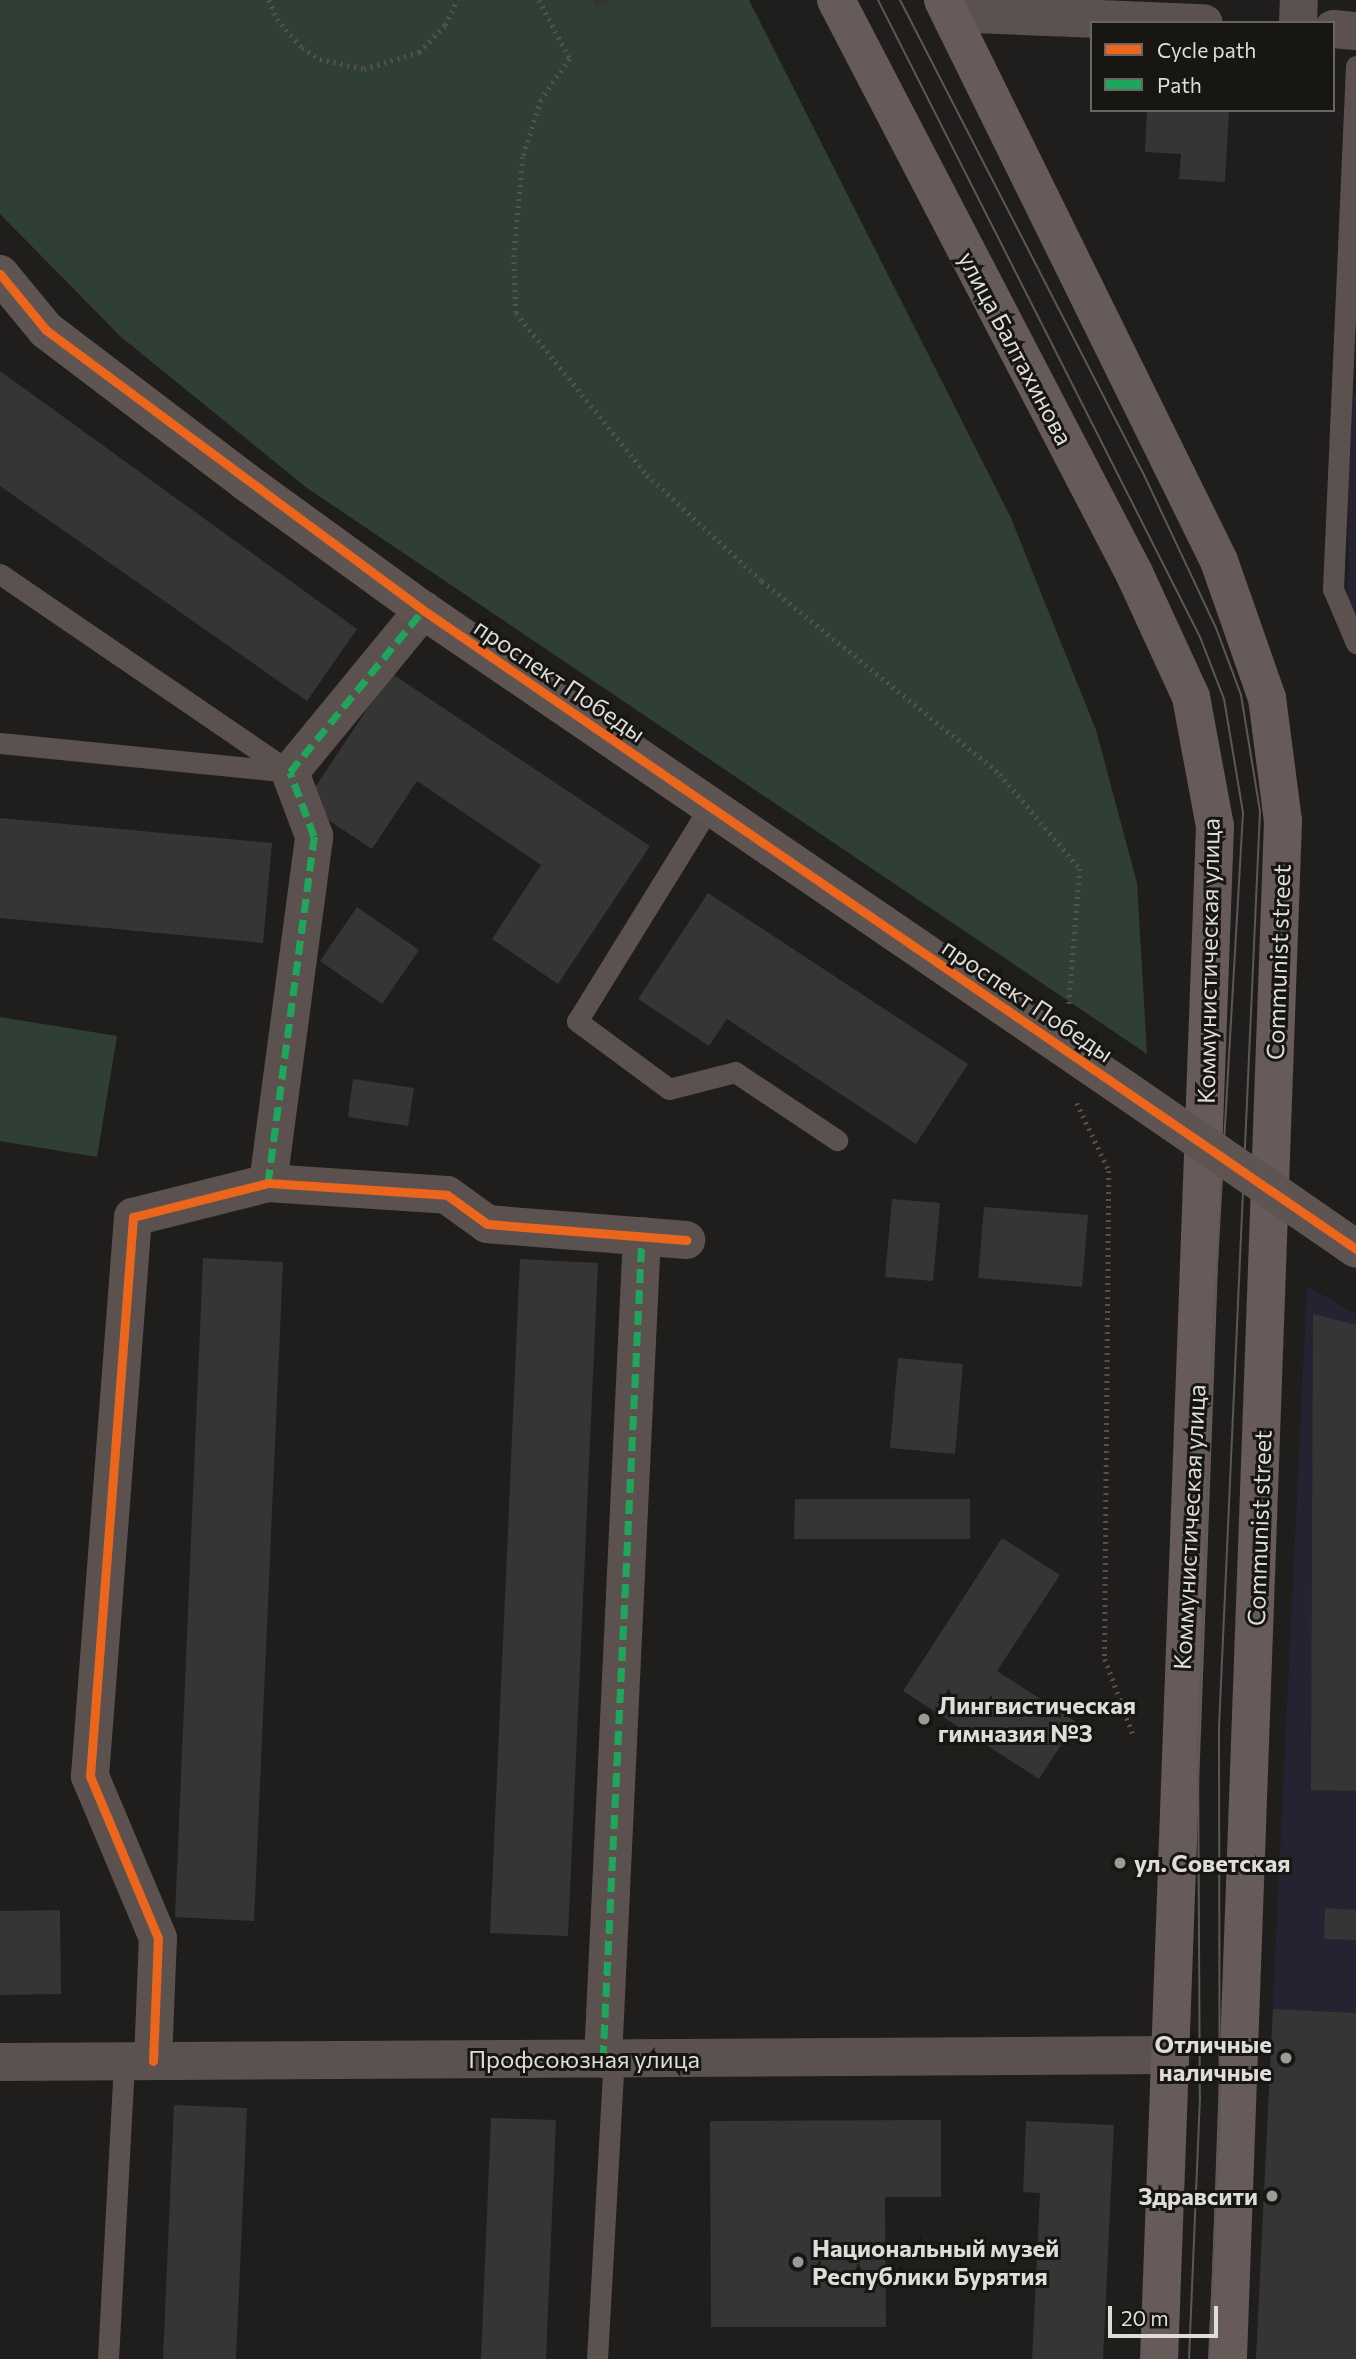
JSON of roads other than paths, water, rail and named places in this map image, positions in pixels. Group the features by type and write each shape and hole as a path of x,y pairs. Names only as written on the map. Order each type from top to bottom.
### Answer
{"main road":[{"name":"улица Балтахинова","path":"836,0 1134,573 1191,697"},
{"name":"Communist street","path":"947,7 1219,561 1267,698 1283,821 1228,2359"},
{"name":"Коммунистическая улица","path":"1158,2359 1215,826 1191,697"}],"street":[{"path":"1298,21 1299,0"},
{"path":"947,7 1172,21"},
{"path":"1335,29 1356,31"},
{"name":"проспект Победы","path":"0,274 46,330 424,610 1356,1249"},
{"path":"268,1183 314,836 290,772 424,610"},
{"path":"139,2062 158,1938 90,1776 133,1217 268,1183 447,1195 487,1224 686,1240"},
{"path":"608,2059 642,1237"},
{"name":"Профсоюзная улица","path":"0,2063 1168,2055"}],"lane":[{"path":"1356,66 1333,589 1356,643"},
{"path":"0,574 290,772"},
{"path":"0,743 290,772"},
{"path":"710,806 577,1021 668,1089 735,1072 837,1140"},
{"path":"597,2359 608,2059"},
{"path":"108,2359 139,2062"}],"tram line":[{"path":"878,0 1200,637 1224,699 1243,813 1213,1334 1198,1746 1200,2097 1189,2359"},
{"path":"900,0 1144,475 1216,628 1241,695 1260,811 1219,1728 1220,2117 1209,2359"}],"place":[{"name":"Лингвистическая гимназия №3","path":"924,1719"},
{"name":"ул. Советская","path":"1120,1863"},
{"name":"Отличные наличные","path":"1286,2058"},
{"name":"Здравсити","path":"1272,2196"},
{"name":"Национальный музей Республики Бурятия","path":"798,2262"}]}
